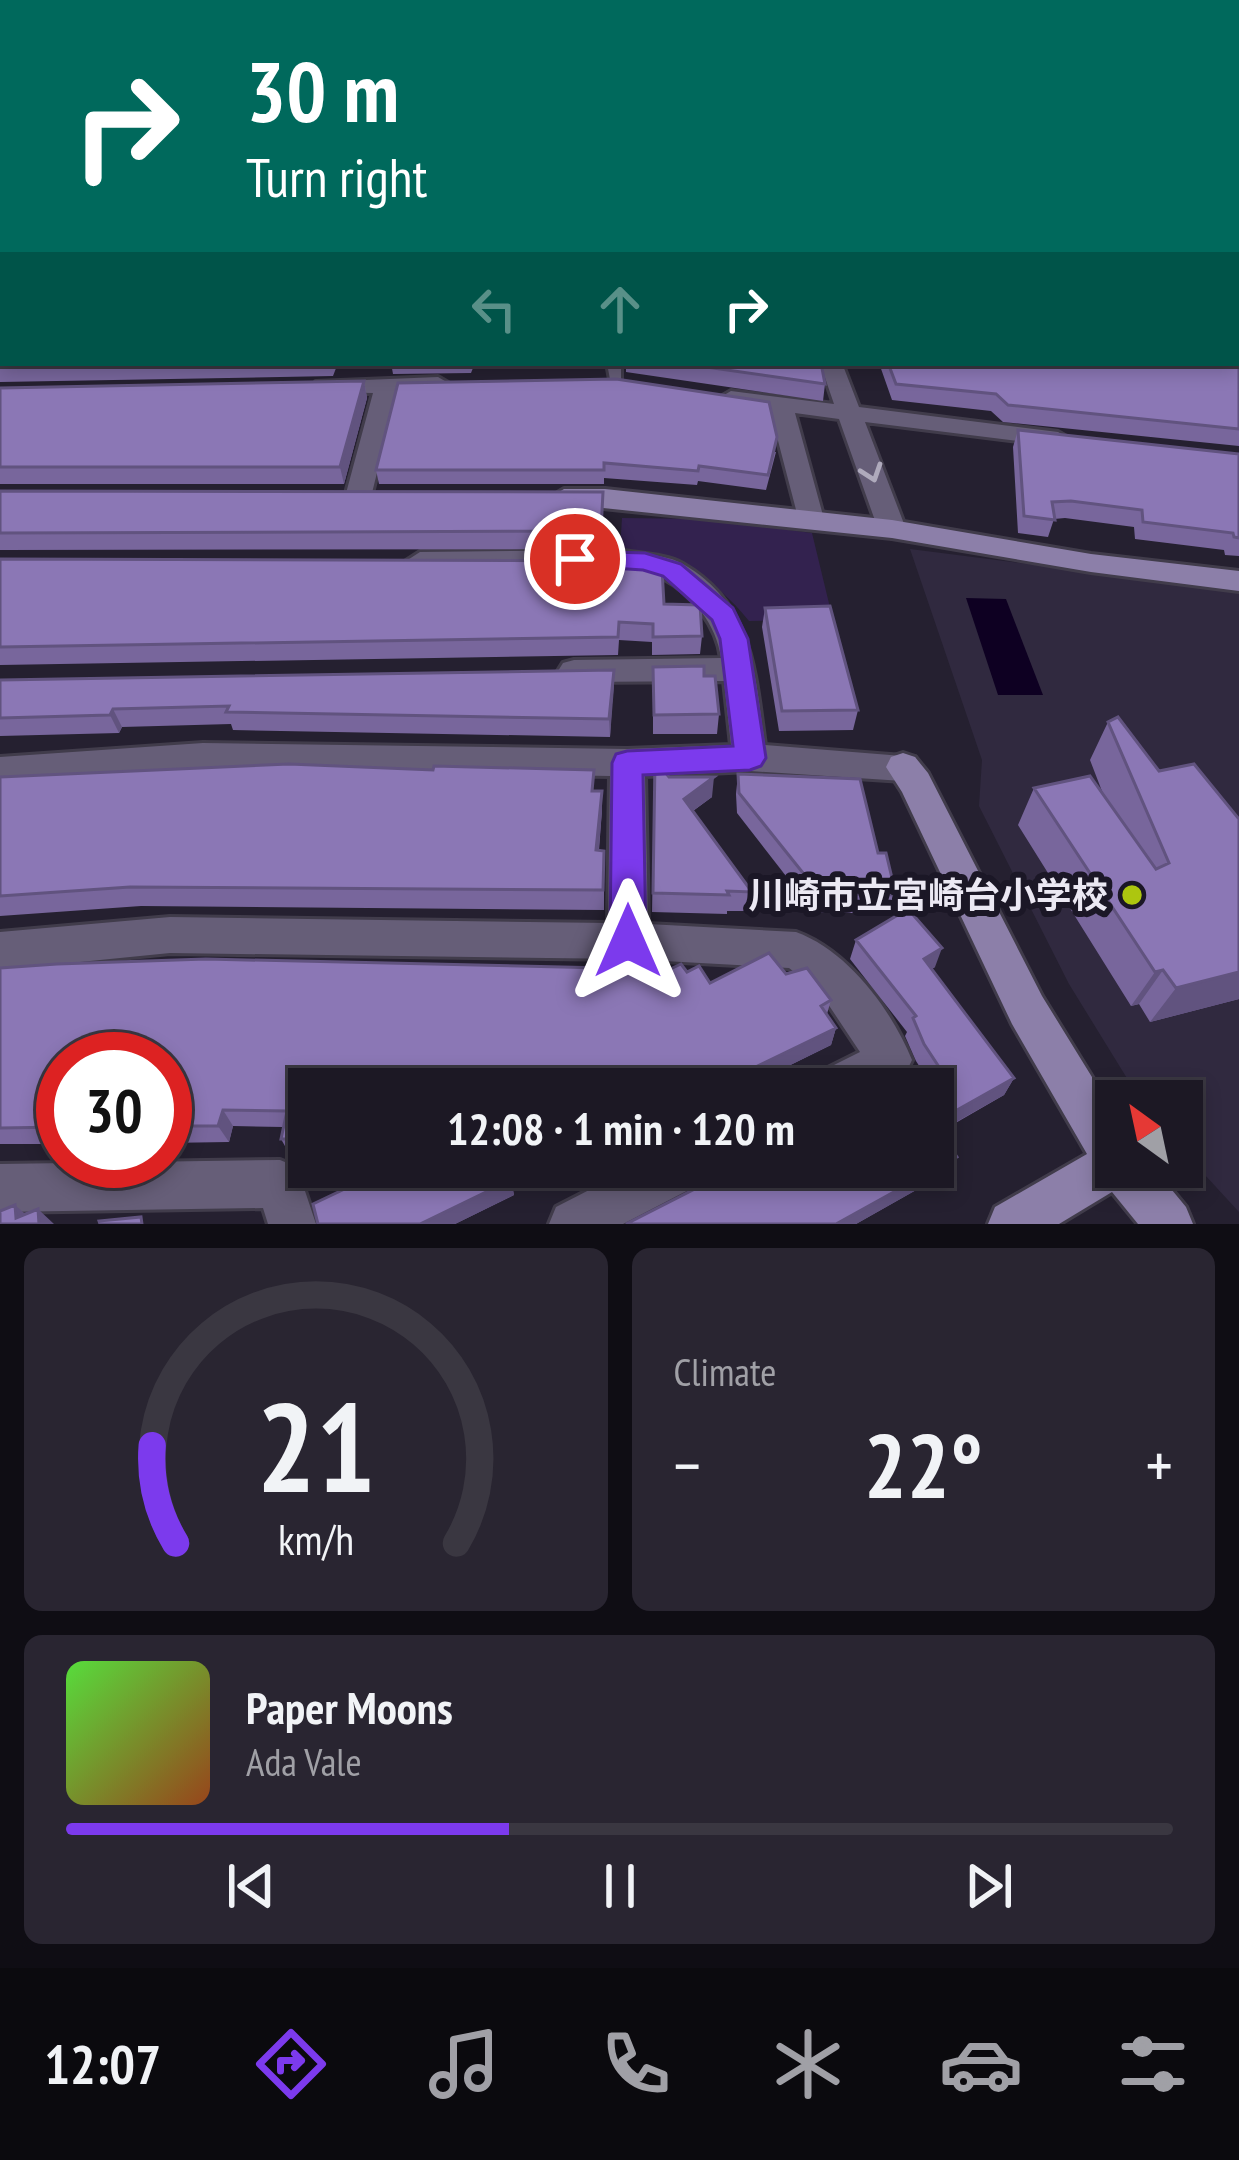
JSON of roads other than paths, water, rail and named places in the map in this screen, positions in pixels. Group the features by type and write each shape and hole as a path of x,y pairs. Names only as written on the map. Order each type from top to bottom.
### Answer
{"street":[{"path":"832,366 892,529"},
{"path":"607,375 646,385"},
{"path":"297,388 455,383"},
{"path":"358,497 387,385"},
{"path":"714,395 853,417 1078,442"},
{"path":"781,406 810,519"},
{"path":"538,497 605,497 810,519 1239,581"},
{"path":"387,561 645,562 672,570 723,615 734,639 750,758"},
{"path":"553,672 736,669"},
{"path":"0,771 203,756 627,763 750,758 903,767 916,783 1027,1010 1095,1124"},
{"path":"627,763 628,941"},
{"path":"0,951 170,935 628,941 796,950 835,978 890,1060 875,1068"},
{"path":"1012,1224 1095,1176"},
{"path":"0,1188 280,1184 292,1224"},
{"path":"573,1224 642,1188"},
{"path":"1139,1188 1169,1224"}],"place":[{"name":"川崎市立宮崎台小学校","path":"1132,895"}]}
